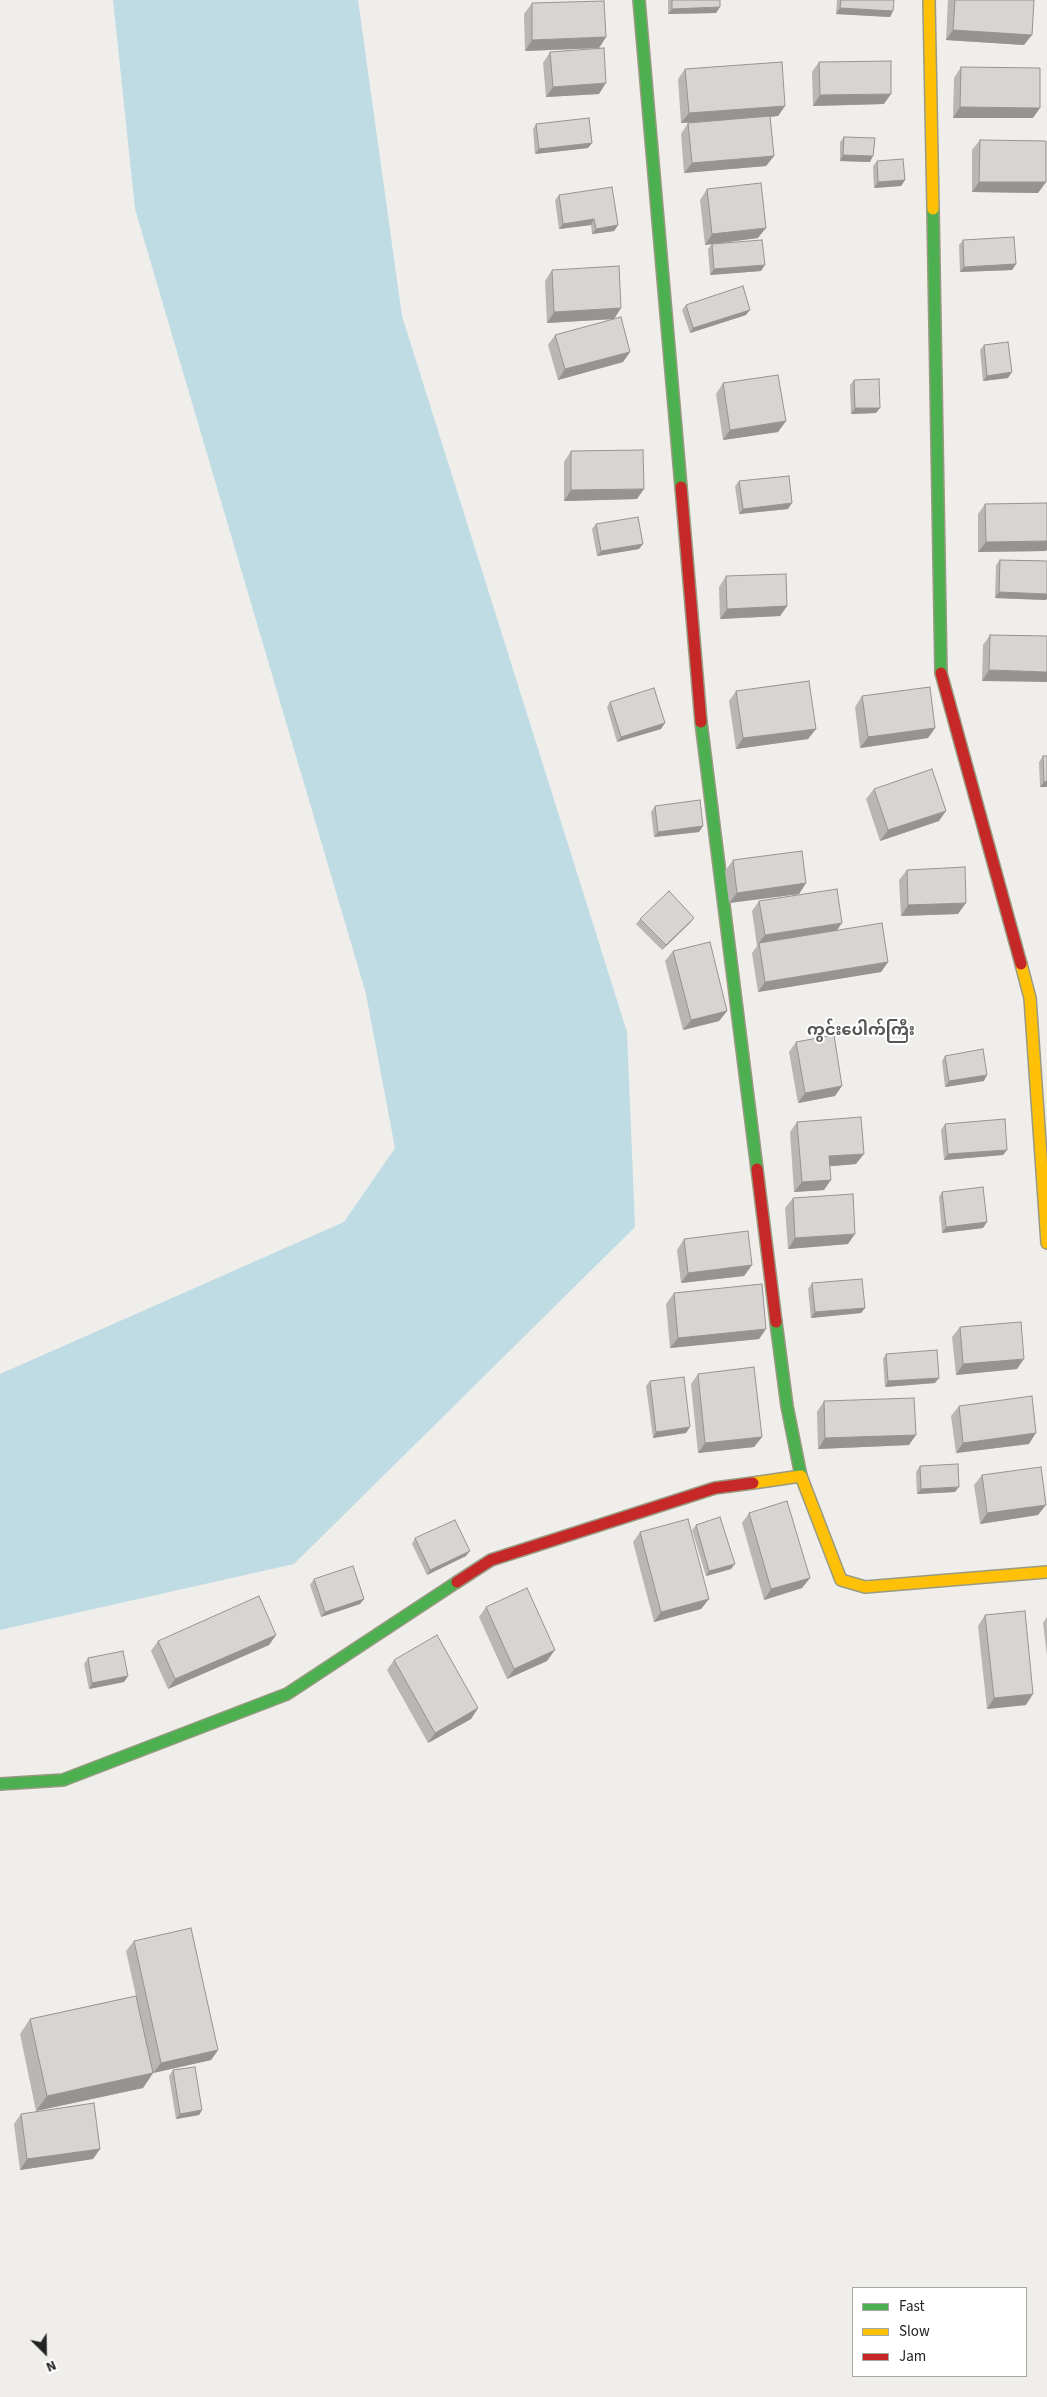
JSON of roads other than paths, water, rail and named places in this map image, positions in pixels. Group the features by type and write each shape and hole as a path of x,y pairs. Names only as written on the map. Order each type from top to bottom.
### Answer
{"street":[{"path":"639,0 703,741 786,1406 801,1476 841,1580 865,1587 1047,1572"},
{"path":"928,0 941,676 1030,998 1047,1243"},
{"path":"0,1784 63,1780 287,1694 491,1560 715,1488 801,1476"}],"water":[{"path":"113,0 358,0 402,316 627,1032 635,1227 294,1564 0,1630 0,1374 344,1222 395,1148 366,994 135,209"}],"district":[{"name":"ကွင်းပေါက်ကြီး","path":"861,1031"}]}
